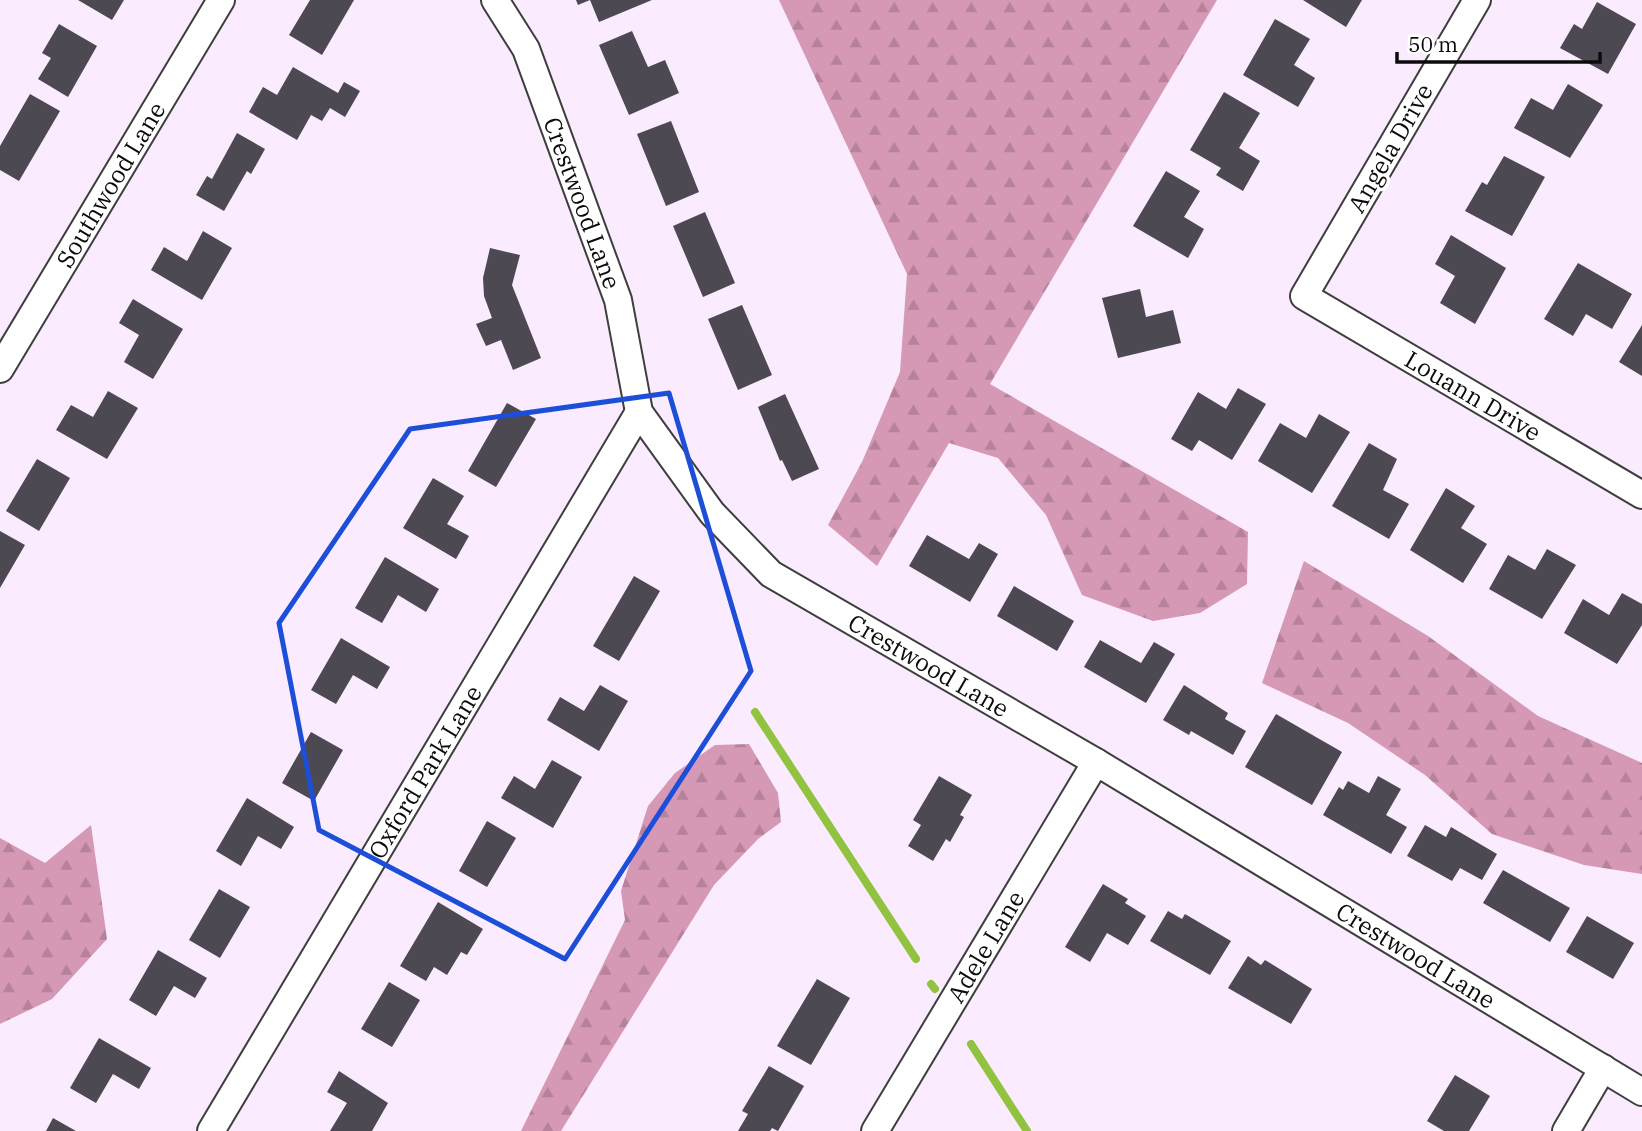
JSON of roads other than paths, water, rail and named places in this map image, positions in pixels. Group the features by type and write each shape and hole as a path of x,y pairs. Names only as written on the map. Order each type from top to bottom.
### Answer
{"street":[{"name":"Southwood Lane","path":"0,369 221,0"},
{"name":"Crestwood Lane","path":"495,0 526,49 618,300 639,412 712,513 771,573 1096,762 1642,1092"},
{"name":"Angela Drive","path":"1304,296 1477,0"},
{"name":"Louann Drive","path":"1304,296 1642,495"},
{"name":"Oxford Park Lane","path":"211,1131 639,412"},
{"name":"Adele Lane","path":"875,1131 1096,762"},
{"path":"1566,1131 1603,1068"}],"waterway":[{"path":"755,712 916,959"},
{"path":"931,984 935,989"},
{"path":"971,1044 1027,1131"}]}
